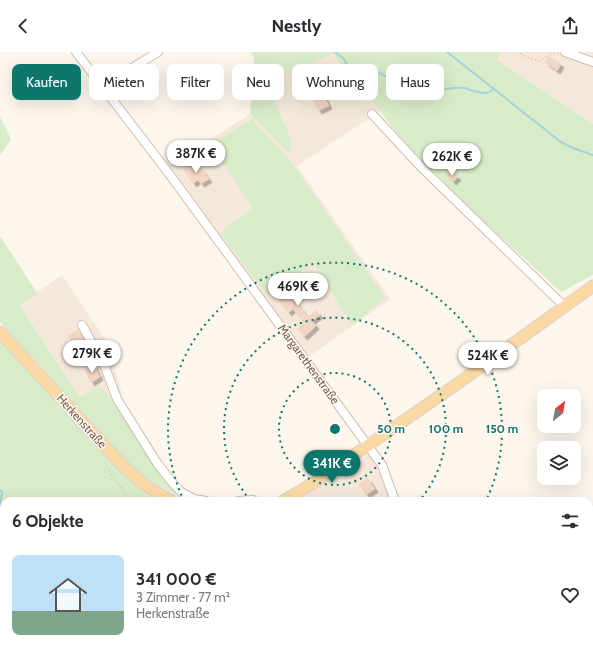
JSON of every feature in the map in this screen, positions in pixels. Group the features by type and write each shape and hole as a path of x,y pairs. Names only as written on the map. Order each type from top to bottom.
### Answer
{"main road":[{"path":"290,497 315,482 593,286"},
{"name":"Herkenstraße","path":"0,332 123,466 147,487 165,497"}],"street":[{"name":"Margarethenstraße","path":"76,52 89,68"},
{"path":"139,64 158,52"},
{"path":"563,52 593,62"},
{"name":"Margarethenstraße","path":"114,100 368,445"},
{"path":"372,114 422,168 565,307"},
{"path":"82,326 105,367 117,399 157,462 171,481 181,492 190,497"},
{"path":"368,445 382,465 394,497"}],"path":[{"path":"517,52 539,61 549,55 563,52"},
{"path":"109,471 127,497"}],"shaded area":[{"path":"501,52 593,52 593,124 496,60"},
{"path":"333,54 341,64 310,64"},
{"path":"292,72 292,100 371,100 380,111 297,166 390,299 309,357 167,167 250,114 289,153 292,140 275,102 275,100 284,100 284,75"},
{"path":"62,275 108,343 122,394 113,400 80,397 20,304"},
{"path":"369,454 377,467 388,497 301,497"}],"green space":[{"path":"251,52 501,52 497,60 593,124 593,275 561,292 455,195 437,175 413,155 371,100 378,100 378,64 341,64 333,54 310,64 292,64 292,72 284,75 284,64 254,64 254,57"},
{"path":"251,100 275,100 292,140 289,154 250,114"},
{"path":"0,117 11,139 0,155"},
{"path":"252,119 293,164 385,298 352,326 313,262 267,295 220,233 253,208 211,145"},
{"path":"0,236 37,293 20,305 80,397 99,386 113,400 166,482 179,496 150,481 127,461 0,322"},
{"path":"0,338 120,470 144,494 150,497 0,497"}],"building":[{"path":"549,56 561,64 557,71 545,63"},
{"path":"313,100 326,100 329,106 318,111"},
{"path":"192,163 197,170 201,168 209,179 201,184 198,180 193,184 183,169"},
{"path":"451,171 458,177 453,182 447,176"},
{"path":"299,278 306,289 293,298 308,317 316,310 320,315 312,321 316,326 304,337 297,329 303,323 293,309 288,313 278,299 289,290 286,287"},
{"path":"78,330 85,342 75,348 68,335"},
{"path":"94,365 100,377 91,383 84,370"},
{"path":"368,478 375,489 366,495 358,484"}],"waterway":[{"path":"335,52 343,58 348,66 354,69 372,73 376,71 386,77 415,86 423,86 438,90 464,88 486,93 494,89"},
{"path":"447,52 561,142 593,155"},
{"path":"0,490 2,492 1,497"}]}
